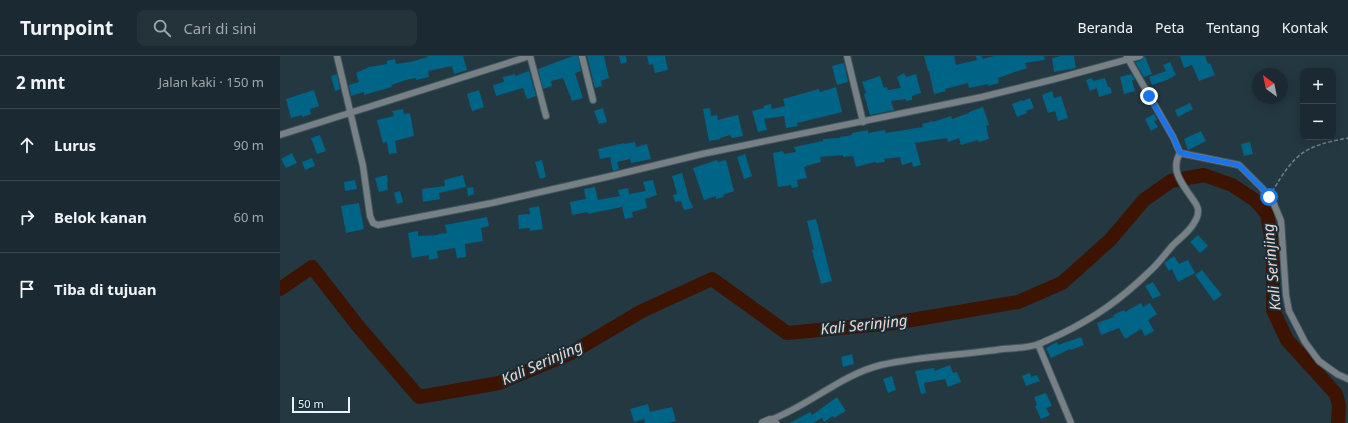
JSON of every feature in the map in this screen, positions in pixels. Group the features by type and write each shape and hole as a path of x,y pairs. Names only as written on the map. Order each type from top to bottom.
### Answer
{"street":[{"path":"337,56 363,166 370,216 373,223 378,225 492,203 702,154 982,97 1055,79 1127,58 1140,56"},
{"path":"280,135 530,56 546,116"},
{"path":"582,56 593,100"},
{"path":"847,56 863,122"},
{"path":"770,422 850,378 881,365 1038,344 1077,326 1105,310 1118,301 1150,271 1173,245 1190,229 1199,212 1197,206 1182,183 1176,169 1176,162 1180,153 1173,137 1127,58"},
{"path":"1180,153 1239,165 1269,197 1274,204 1281,221 1286,295 1289,311 1305,342 1319,361 1337,374 1348,379"},
{"path":"1038,344 1072,423"}],"path":[{"path":"1269,197 1284,173 1296,158 1310,148 1328,142 1348,138"}],"building":[{"path":"427,56 463,56 467,70 454,74 452,66 428,71 429,77 416,80 416,78 406,80 391,85 392,87 364,95 364,92 351,96 349,85 359,82 356,73 369,67 387,64 387,61 395,59 396,64 410,62 428,57"},
{"path":"573,56 578,56 581,71 575,73 583,98 572,101 563,78 551,81 552,86 543,89 538,69"},
{"path":"587,56 604,56 609,78 601,81 602,86 595,88"},
{"path":"619,56 626,56 627,62 621,64"},
{"path":"647,56 665,56 668,70 655,73 653,64 649,65"},
{"path":"924,56 954,56 956,65 977,60 976,56 982,56 983,59 994,56 1044,56 1045,60 1025,63 1027,68 998,78 999,83 969,88 968,83 945,89 946,91 934,94"},
{"path":"1074,56 1076,68 1054,72 1052,58"},
{"path":"1145,56 1152,74 1144,77 1135,62 1142,60"},
{"path":"1180,56 1205,56 1215,75 1199,81 1192,65 1184,68"},
{"path":"1170,62 1176,75 1152,85 1149,77 1166,71 1163,65"},
{"path":"844,63 848,82 837,85 832,66"},
{"path":"529,71 536,96 527,99 523,88 496,96 493,85 504,82 503,77 515,74 515,76"},
{"path":"904,73 906,77 916,74 921,93 912,96 912,100 906,101 905,99 891,101 894,110 870,115 864,94 866,93 862,82 880,76 884,88 887,87 888,90 901,88 897,77"},
{"path":"337,74 340,89 335,91 331,76"},
{"path":"1131,74 1135,79 1132,80 1135,91 1124,94 1120,77"},
{"path":"1092,78 1093,81 1105,78 1112,93 1099,97 1097,88 1090,91 1086,80"},
{"path":"836,87 842,112 797,123 798,126 786,128 784,116 764,119 767,130 758,132 752,111 764,108 763,106 771,104 772,109 785,106 783,99 819,89 820,92"},
{"path":"314,90 319,106 310,109 311,114 291,118 286,99"},
{"path":"479,90 484,107 472,111 467,94"},
{"path":"1052,91 1054,98 1061,96 1068,118 1058,121 1055,111 1048,113 1042,95"},
{"path":"1030,98 1034,108 1017,117 1012,104"},
{"path":"1190,103 1193,109 1178,117 1175,110"},
{"path":"983,107 989,125 986,126 989,139 979,142 978,140 961,145 959,138 948,142 947,138 915,143 921,165 913,167 912,162 902,165 900,157 884,159 885,162 875,162 856,167 853,156 843,157 843,155 820,157 821,162 804,167 807,178 797,180 798,187 792,188 791,185 778,187 773,153 783,151 784,154 796,152 794,147 823,141 823,139 840,138 852,135 852,133 868,130 868,133 885,130 886,133 923,127 922,124 951,116 952,119"},
{"path":"603,108 607,122 599,124 594,111"},
{"path":"710,108 711,116 717,115 718,120 738,115 743,136 732,138 730,135 709,141 703,109"},
{"path":"403,109 404,114 410,113 414,136 395,141 397,153 389,154 387,142 383,143 377,120 394,116 392,111"},
{"path":"1154,114 1157,120 1154,121 1158,127 1151,131 1145,119"},
{"path":"1201,131 1206,141 1188,150 1184,139"},
{"path":"320,135 326,151 317,154 311,138"},
{"path":"635,142 636,147 647,144 651,159 631,163 630,159 617,162 619,169 613,171 610,157 600,159 598,149"},
{"path":"1250,142 1253,154 1244,156 1241,144"},
{"path":"292,153 297,163 286,168 281,159"},
{"path":"745,154 752,176 744,179 737,157"},
{"path":"312,158 315,166 305,170 302,162"},
{"path":"542,160 546,177 540,179 535,162"},
{"path":"717,160 718,162 726,160 734,191 723,195 724,197 716,199 716,196 704,200 693,168"},
{"path":"682,173 693,208 684,210 681,201 675,202 673,195 677,194 672,176"},
{"path":"387,175 388,190 379,192 375,178"},
{"path":"463,175 466,187 439,193 440,199 423,202 422,189 445,186 444,180"},
{"path":"355,180 357,189 345,191 344,182"},
{"path":"653,180 657,195 645,199 647,208 632,212 633,217 625,219 622,207 588,214 588,212 572,215 570,202 586,199 584,189 595,187 598,200 620,196 618,190 628,188 629,194 646,191 643,182"},
{"path":"473,187 474,194 468,196 467,188"},
{"path":"400,191 403,202 397,204 394,193"},
{"path":"359,203 364,229 346,233 341,206"},
{"path":"539,206 543,229 530,231 530,228 519,229 518,215 530,214 529,208"},
{"path":"487,217 489,226 481,228 483,241 465,244 466,257 457,258 455,248 437,251 438,258 429,260 429,255 412,258 408,233 418,231 418,236 438,235 447,233 445,225"},
{"path":"816,219 832,281 821,284 812,250 814,249 807,221"},
{"path":"1198,235 1208,246 1200,253 1190,242"},
{"path":"1174,256 1179,264 1188,260 1195,273 1178,282 1172,269 1169,271 1164,263"},
{"path":"1202,270 1222,295 1214,301 1195,275"},
{"path":"1153,282 1161,295 1153,299 1145,286"},
{"path":"1141,303 1143,307 1150,303 1157,314 1148,320 1154,331 1145,336 1141,329 1125,339 1119,328 1101,335 1097,323 1114,317 1113,315 1124,310 1125,312"},
{"path":"1081,337 1084,345 1071,350 1070,349 1051,358 1046,348 1057,342 1058,345"},
{"path":"852,354 854,364 843,367 841,357"},
{"path":"950,365 953,373 957,372 961,382 948,387 945,379 924,383 926,393 921,394 915,371 934,368 934,371"},
{"path":"1030,373 1031,377 1037,375 1040,381 1026,386 1022,376"},
{"path":"892,376 896,390 888,393 883,379"},
{"path":"1046,393 1052,406 1046,408 1050,415 1041,419 1035,406 1037,405 1034,397"},
{"path":"837,397 846,411 834,418 833,416 824,422 822,418 813,423 790,423 810,412 812,415"},
{"path":"648,404 650,412 672,407 676,421 668,423 645,423 644,419 634,422 630,409"}],"waterway":[{"name":"Kali Serinjing","path":"280,289 312,267 358,326 419,397 499,383 571,353 642,311 712,279 787,333 894,323 1018,302 1062,283 1110,240 1144,200 1171,181 1204,175 1232,185 1256,201 1267,214 1273,249 1273,310 1287,340 1336,394 1339,405 1338,423"}],"route":[{"path":"1149,96 1173,137 1180,153 1239,165 1269,197"}]}
